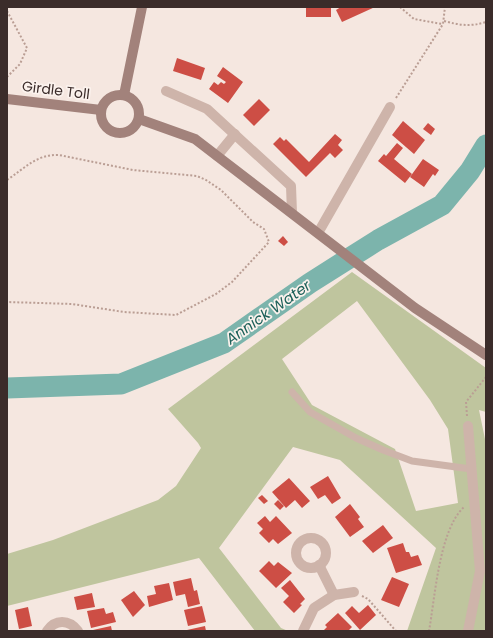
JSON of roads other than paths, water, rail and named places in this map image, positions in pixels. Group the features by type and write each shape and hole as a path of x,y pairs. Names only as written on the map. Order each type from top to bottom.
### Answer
{"street":[{"path":"124,95 142,7"},
{"path":"166,91 208,109 291,186 292,213"},
{"path":"124,95 135,102 138,107 139,119 136,125 126,132 113,132 102,122 101,110 107,100 113,96 124,95"},
{"name":"Girdle Toll","path":"7,98 101,110"},
{"path":"318,233 390,107"},
{"path":"139,119 195,139 415,308 486,355"},
{"path":"217,156 235,134"},
{"path":"468,426 480,571 468,631"},
{"path":"319,565 334,595"},
{"path":"303,631 314,608 334,595 354,592"},
{"path":"47,631 51,625 61,622 67,622 75,626 78,631"}],"lane":[{"path":"292,392 310,412 356,438 383,450 412,461 471,469"}],"waterway":[{"name":"Annick Water","path":"7,388 121,384 224,343 310,283 378,240 442,205 470,171 486,145"}]}
